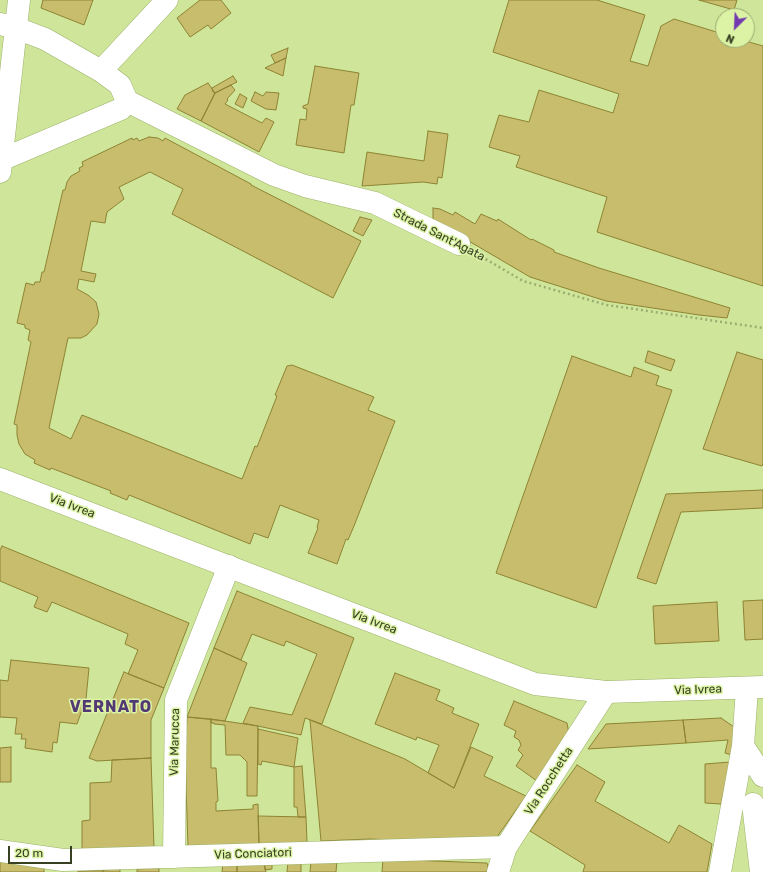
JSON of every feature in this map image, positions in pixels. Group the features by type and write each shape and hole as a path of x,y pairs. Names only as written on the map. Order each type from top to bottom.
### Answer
{"street":[{"path":"8,26 45,38 101,71 120,85 127,101 121,109 1,166 8,26 19,0"},
{"path":"101,71 167,0"},
{"name":"Strada Sant'Agata","path":"127,101 274,175 305,186 375,202 459,244"},
{"name":"Via Ivrea","path":"0,479 535,684 606,692 755,687"},
{"name":"Via Marucca","path":"174,857 176,700 229,566"},
{"path":"720,872 730,826 743,746 755,687"},
{"name":"Via Rocchetta","path":"498,872 506,847 606,692"},
{"path":"743,746 763,776"},
{"path":"730,826 758,798"},
{"path":"758,798 762,872"},
{"name":"Via Conciatori","path":"0,851 63,860 174,857 212,864 506,847"}],"path":[{"name":"Strada Sant'Agata","path":"459,244 523,281 607,305 763,328"}],"building":[{"path":"43,0 93,0 84,25 41,8"},
{"path":"200,0 221,0 231,13 211,29 208,25 190,37 177,18"},
{"path":"509,0 597,0 645,15 630,61 648,66 661,26 674,19 715,32 715,48 755,48 755,44 763,46 763,286 597,232 607,197 516,167 520,156 489,147 499,115 529,122 539,90 613,113 619,94 493,52"},
{"path":"699,0 737,0 735,8 727,8"},
{"path":"288,48 286,58 275,63 271,55"},
{"path":"286,58 283,76 265,68 275,63"},
{"path":"315,66 359,73 354,105 351,105 344,153 296,145 300,119 306,120 307,109 303,108 303,106 308,104"},
{"path":"233,76 237,82 215,93 213,92 212,88"},
{"path":"208,83 215,93 201,121 177,109 185,95"},
{"path":"231,85 235,90 227,99 228,100 225,104 262,123 266,118 274,122 259,152 201,121 215,93"},
{"path":"255,92 263,96 266,92 279,93 276,110 266,109 251,101"},
{"path":"240,94 247,98 243,108 235,104"},
{"path":"428,131 448,134 442,178 438,177 437,184 423,182 362,186 367,152 424,161"},
{"path":"149,137 158,138 163,141 165,138 251,185 361,241 333,298 172,214 183,189 150,172 119,187 124,199 107,212 105,223 91,221 81,271 96,274 94,282 79,279 77,289 88,295 96,302 99,314 97,324 87,335 81,338 68,338 49,428 71,439 82,415 242,479 255,446 257,447 287,366 292,365 374,397 368,410 395,421 354,526 348,540 346,539 337,564 308,553 318,528 319,520 280,505 268,538 254,533 250,544 129,495 127,500 110,493 111,491 51,468 50,470 34,463 35,460 25,454 19,444 17,425 14,424 31,342 28,340 30,330 25,328 25,325 17,323 26,283 34,285 35,282 40,282 42,272 44,272 63,190 65,190 67,182 71,176 80,171 79,168 83,166 82,162 132,138 133,140 137,138 139,141"},
{"path":"433,208 440,209 453,215 455,212 475,224 481,214 497,221 498,219 531,240 532,239 554,250 554,252 599,268 730,308 727,318 606,301 530,277 433,220"},
{"path":"360,217 372,220 363,236 353,231"},
{"path":"648,351 675,360 671,371 645,362"},
{"path":"737,352 763,360 762,466 703,449"},
{"path":"572,356 631,377 634,367 659,376 656,385 672,390 596,608 496,573"},
{"path":"763,490 763,508 681,512 656,584 637,578 666,494"},
{"path":"2,546 189,623 164,688 128,674 138,650 125,644 128,634 52,602 47,612 34,607 38,597 0,581 0,550"},
{"path":"237,591 354,638 322,724 305,718 301,735 243,723 250,707 292,715 317,654 286,641 284,646 252,634 241,660 214,648"},
{"path":"763,600 763,639 745,640 743,601"},
{"path":"717,602 719,641 655,644 653,606"},
{"path":"214,648 247,663 225,721 187,717"},
{"path":"11,660 89,668 86,699 77,724 60,722 57,743 53,742 52,752 25,748 26,739 21,739 22,734 15,734 17,718 0,717 0,680 8,681"},
{"path":"124,672 164,688 151,720 151,758 97,761 89,758"},
{"path":"395,673 440,690 436,700 454,708 452,713 479,724 454,788 428,773 439,745 417,737 416,740 375,724"},
{"path":"514,701 567,723 569,734 537,781 516,766 523,755 518,750 521,745 519,740 514,737 516,731 504,725"},
{"path":"187,717 211,719 211,768 216,768 218,801 216,802 216,811 253,809 253,805 258,804 259,844 188,846 185,756"},
{"path":"721,718 737,729 732,755 725,753 728,740 686,743 683,720"},
{"path":"211,719 258,726 257,796 247,796 247,762 240,755 226,755 225,725 211,723"},
{"path":"310,720 405,759 454,788 471,747 493,757 484,776 526,796 492,844 370,839 321,841"},
{"path":"683,720 686,743 588,749 606,724"},
{"path":"258,729 298,738 294,767 262,761 261,765 258,764"},
{"path":"11,747 11,782 0,782 0,748"},
{"path":"151,758 154,848 82,850 82,821 90,820 90,783 111,782 112,760"},
{"path":"730,762 721,804 705,803 705,764"},
{"path":"577,765 605,782 595,801 669,843 679,825 712,844 707,872 583,872 585,865 530,831"},
{"path":"302,766 306,817 298,817 297,807 294,807 294,767"},
{"path":"258,816 306,817 307,842 259,844"},
{"path":"383,859 487,863 488,867 487,872 382,872"},
{"path":"337,860 336,872 310,872 311,861"},
{"path":"0,861 44,867 44,872 0,872"},
{"path":"301,861 301,872 287,872 288,862"},
{"path":"272,862 272,869 265,870 264,863"},
{"path":"223,863 237,863 237,872 222,872"},
{"path":"237,863 264,863 266,872 237,872"},
{"path":"159,868 159,872 137,872 137,869"},
{"path":"120,869 120,872 103,872 103,870"},
{"path":"103,870 103,872 78,872 78,871"}],"district":[{"name":"VERNATO","path":"111,707"}]}
